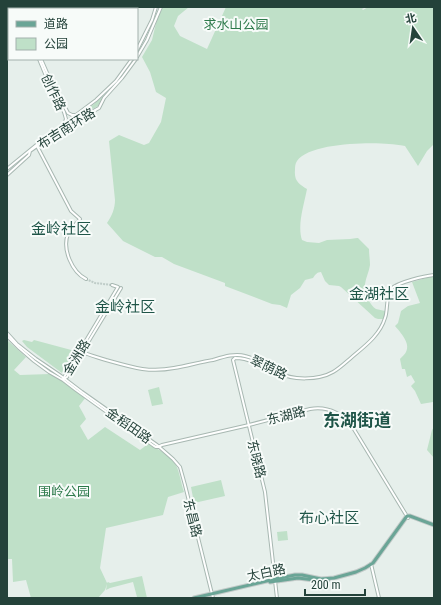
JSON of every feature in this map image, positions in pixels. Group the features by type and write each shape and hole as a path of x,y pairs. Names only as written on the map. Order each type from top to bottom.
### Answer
{"main road":[{"path":"408,517 410,516 434,526"},
{"name":"太白路","path":"202,598 298,575 330,578 353,573 372,565 408,517"},
{"name":"太白路","path":"194,598 212,596"}],"street":[{"path":"138,48 152,20 156,7"},
{"name":"布吉南环路","path":"138,55 147,40 161,7"},
{"name":"创作路","path":"40,60 66,115 66,119 63,124"},
{"name":"布吉南环路","path":"7,169 63,124 96,100 107,90 131,60"},
{"name":"布吉南环路","path":"7,175 29,155 30,151 37,145 61,129 99,108 104,98 122,78 135,60"},
{"name":"创作路","path":"47,76 68,113 77,115"},
{"path":"37,145 71,211 80,219 69,232 67,238 67,249 69,258 77,272 86,279"},
{"name":"翠荫路","path":"81,352 130,367 148,370 174,368 228,356 244,355 288,377 318,377 333,372 360,350 379,331 386,316 391,289 422,276 434,275"},
{"name":"金洲路","path":"64,379 120,288 112,285"},
{"name":"金稻田路","path":"7,335 76,390 154,446 158,447"},
{"name":"东晓路","path":"269,367 267,368 244,359 235,358 233,360 265,492 277,598"},
{"name":"东湖路","path":"158,447 313,408 322,408 336,412 352,426 408,517"},
{"name":"东昌路","path":"158,447 173,459 180,467 212,596"},
{"path":"372,565 379,598"}],"green space":[{"path":"80,7 132,7 132,8"},
{"name":"求水山公园","path":"163,7 189,7 178,16 174,26 180,36 207,49 226,7 366,7 362,9 363,10 368,7 434,7 434,144 427,151 418,166 405,146 368,143 340,145 314,150 304,155 297,161 295,166 296,180 307,189 300,228 302,240 319,243 327,240 358,238 369,249 370,265 365,284 366,294 373,307 385,311 385,316 383,319 375,318 341,287 329,285 325,281 321,272 317,273 313,278 305,280 300,288 291,295 287,308 272,304 225,286 225,283 174,264 162,257 155,257 123,241 107,223 113,212 115,200 109,141 119,135 144,145 149,143 161,122 166,98 156,92 150,72 142,57 152,40 157,19"},
{"path":"103,96 98,106 78,118"},
{"path":"434,277 434,407 433,402 421,404 411,386 415,382 411,375 407,377 405,369 402,369 400,359 406,352 407,345 402,334 395,326 398,323 401,311 408,306 420,303 412,282"},
{"name":"围岭公园","path":"7,340 26,357 14,370 20,375 50,374 86,397 79,406 86,419 80,426 88,440 105,427 140,450 148,444 156,448 167,455 176,465 184,492 168,497 163,515 106,528 100,568 107,583 142,576 147,598 135,598 137,597 133,582 106,590 107,584 105,590 98,598 31,598 26,580 13,582 12,559 7,559"},
{"path":"34,340 75,351 62,373 27,347 22,341 32,342"},
{"path":"159,387 163,404 152,406 148,390"},
{"path":"434,427 434,458 427,450"},
{"path":"221,480 225,496 194,503 191,487"},
{"path":"287,531 288,540 278,541 277,532"}],"tunnel":[{"path":"86,279 95,283 112,285"}],"district":[{"name":"金岭社区","path":"61,229"},
{"name":"金湖社区","path":"379,294"},
{"name":"金岭社区","path":"125,307"},
{"name":"东湖街道","path":"357,420"},
{"name":"布心社区","path":"329,518"}]}
